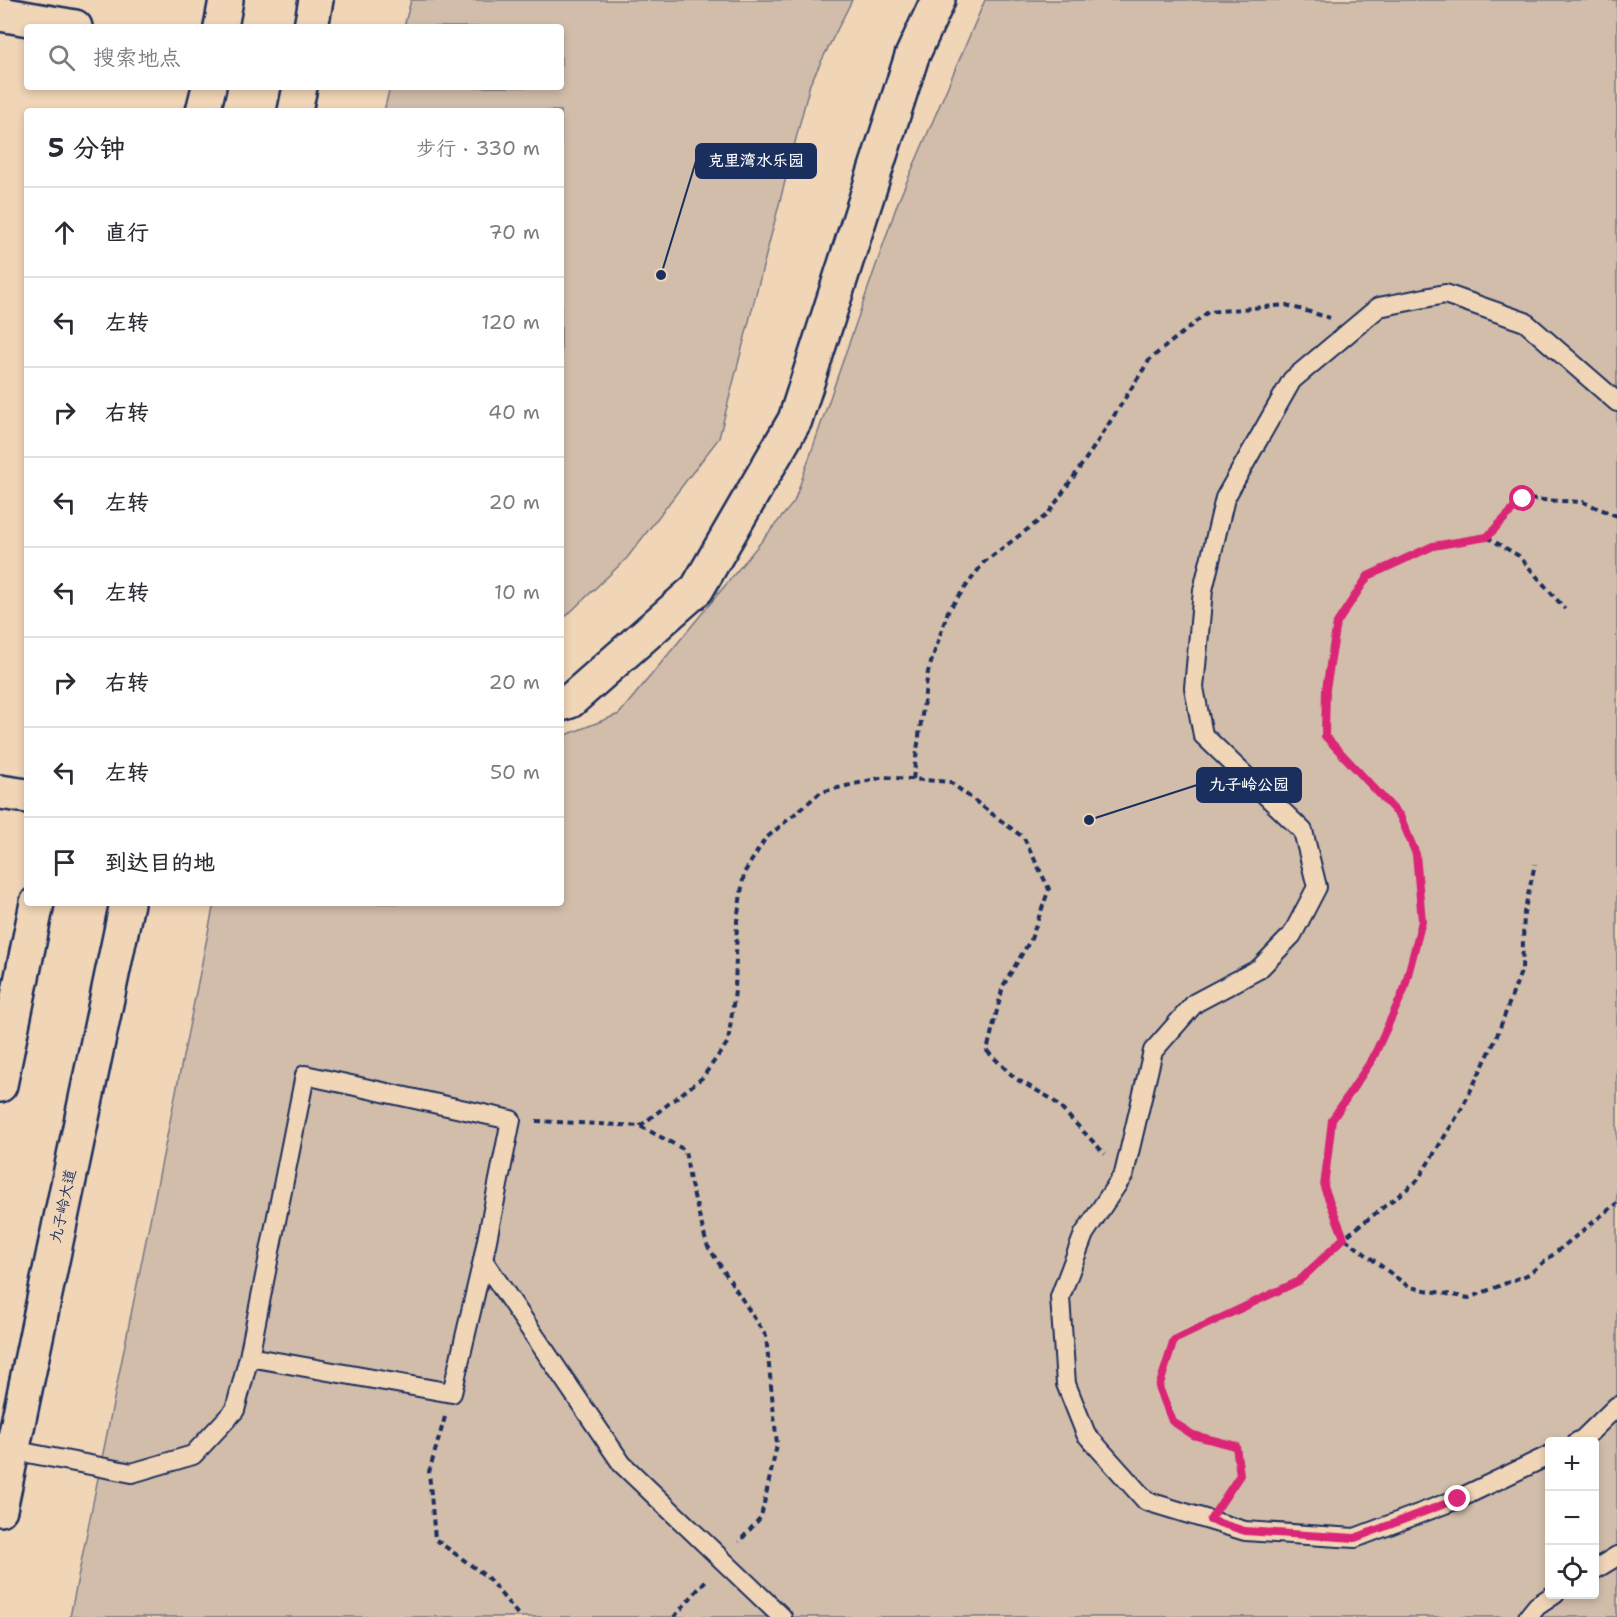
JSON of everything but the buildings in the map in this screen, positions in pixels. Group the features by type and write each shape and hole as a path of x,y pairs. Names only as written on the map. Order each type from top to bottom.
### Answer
{"main road":[{"path":"222,24 226,0"},
{"path":"312,24 316,0"},
{"path":"564,703 570,701 697,590 795,420 912,56 938,0"},
{"path":"0,14 58,24"},
{"path":"204,108 207,90"},
{"path":"295,108 299,90"},
{"path":"0,792 24,796"},
{"path":"0,1085 36,906"},
{"name":"九子岭大道","path":"0,1509 126,906"}],"lane":[{"path":"1545,1457 1458,1499 1355,1538 1245,1531 1146,1501 1086,1434 1066,1384 1060,1297 1084,1234 1124,1174 1153,1051 1195,1003 1259,969 1292,935 1317,887 1303,831 1203,735 1194,688 1203,591 1225,498 1292,380 1378,307 1445,294 1525,322 1617,402"},
{"path":"12,1450 132,1473 193,1455 235,1410 249,1357 305,1075 511,1120 483,1260 452,1394 249,1357"},
{"path":"483,1260 622,1464 782,1617"},
{"path":"1585,1437 1617,1406"},
{"path":"1599,1567 1617,1556"},
{"path":"1528,1617 1537,1606 1548,1599"}],"path":[{"path":"913,779 928,672 948,611 984,562 1048,514 1095,447 1150,359 1208,312 1286,305 1356,326"},
{"path":"1617,516 1583,502 1523,499 1487,537 1433,546 1368,576 1337,623 1326,689 1325,736 1400,816 1416,854 1422,921 1404,990 1373,1058 1332,1120 1324,1187 1344,1238 1409,1287 1469,1298 1529,1274 1617,1203"},
{"path":"1487,537 1519,556 1565,609"},
{"path":"640,1126 702,1078 728,1042 735,991 737,921 744,873 765,839 821,792 884,777 913,779 950,783 1024,838 1049,889 1031,939 1003,986 987,1051 1016,1079 1052,1099 1124,1174"},
{"path":"1210,1520 1240,1475 1236,1446 1193,1435 1172,1421 1159,1387 1174,1340 1299,1281 1344,1238 1417,1181 1461,1110 1495,1041 1522,969 1524,913 1535,864"},
{"path":"511,1120 640,1126 685,1150 690,1181 707,1245 766,1336 777,1445 761,1517 674,1617"},
{"path":"452,1394 429,1472 435,1539 487,1577 520,1617"}],"shaded area":[{"path":"411,0 852,0 810,84 719,438 627,558 564,618 564,108 385,108 389,90 564,90 564,24 405,24"},
{"path":"985,0 1617,0 1617,1617 70,1617 213,906 564,906 564,736 619,714 794,502 898,202"}],"place":[{"name":"克里湾水乐园","path":"661,275"},
{"name":"九子岭公园","path":"1089,820"}],"route":[{"path":"1458,1499 1355,1538 1245,1531 1210,1520 1240,1475 1236,1446 1193,1435 1172,1421 1159,1387 1174,1340 1299,1281 1344,1238 1324,1187 1332,1120 1373,1058 1404,990 1422,921 1416,854 1400,816 1325,736 1326,689 1337,623 1368,576 1433,546 1487,537 1523,499"}]}
